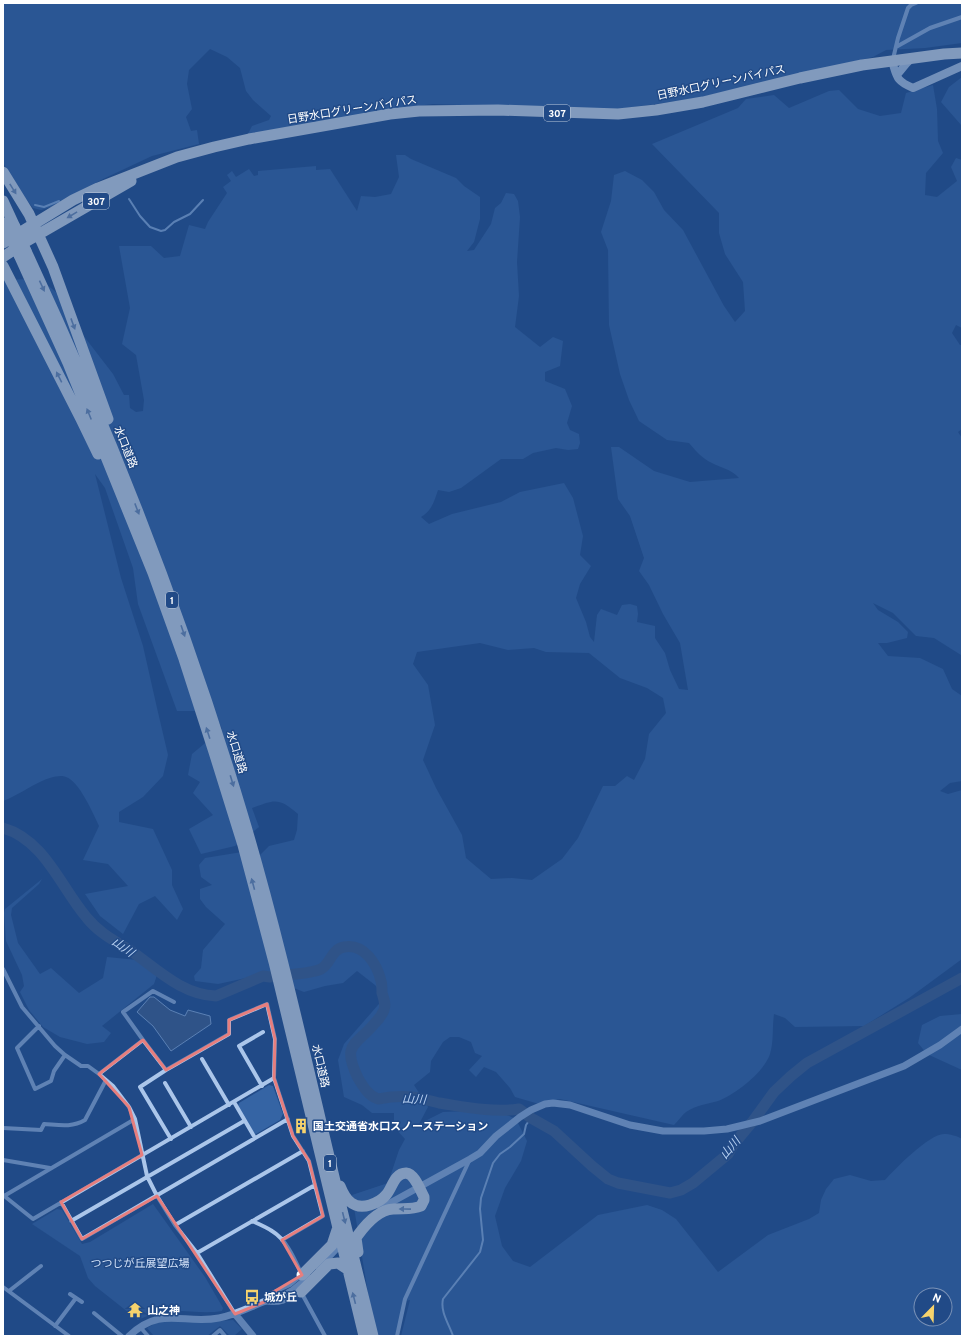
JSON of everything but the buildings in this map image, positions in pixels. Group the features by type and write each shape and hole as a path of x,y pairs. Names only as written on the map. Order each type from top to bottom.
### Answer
{"highway":[{"name":"日野水口グリーンバイパス","path":"34,224 73,200 143,170 177,157 263,136 390,114 419,111 450,110 618,114 656,110 703,102 800,78 862,65 962,53"},
{"name":"日野水口グリーンバイパス","path":"39,235 154,167"},
{"name":"1","path":"3,172 34,224 53,267 130,478 127,484"},
{"name":"水口道路","path":"3,201 8,234"},
{"path":"24,206 35,213 51,214"},
{"name":"水口道路","path":"3,223 8,234 22,253 88,388 172,599 218,735 258,870 278,962"},
{"name":"307","path":"8,234 34,224"},
{"name":"307","path":"3,257 39,235"},
{"name":"水口道路","path":"22,253 153,573 214,752 278,962 334,1176 372,1336"},
{"name":"1","path":"3,266 81,419 123,506 128,511"},
{"name":"水口道路","path":"285,989 337,1230 364,1336"},
{"path":"334,1176 347,1200 352,1204 362,1207 374,1204 387,1195 396,1178 404,1173 412,1175 424,1200 421,1206 414,1209 390,1209 385,1211 372,1218 358,1235 357,1242 363,1281 361,1286"},
{"path":"302,1275 332,1245 337,1230"},
{"path":"301,1292 329,1264 338,1263 347,1269"}],"main road":[{"path":"897,76 911,58"},
{"path":"892,61 898,79 913,88 962,66"}],"street":[{"path":"892,61 908,8 916,3"},
{"path":"896,46 930,28 962,18"},
{"path":"3,969 22,1006 55,1046 80,1066 88,1066 99,1074 113,1086 129,1107 134,1119 147,1176 157,1196 175,1225 197,1253 235,1314 253,1336"},
{"path":"166,1070 123,1012 153,991 174,1002"},
{"path":"171,1139 140,1087 166,1070 229,1034 229,1020 267,1004 275,1039 274,1078 293,1136 309,1160 323,1216 282,1240"},
{"path":"39,1026 17,1048 35,1089 51,1081 54,1071 65,1055"},
{"path":"354,1230 375,1212 480,1153 496,1136 520,1116 545,1104 561,1103 619,1122 663,1131 704,1132 737,1127 760,1122 904,1066 940,1045 962,1029"},
{"path":"262,1086 239,1046 263,1032"},
{"path":"99,1074 143,1040"},
{"path":"202,1059 229,1106"},
{"path":"134,1119 3,1195 33,1219 229,1106 274,1078"},
{"path":"3,1128 40,1130 44,1124 74,1126 85,1120 106,1080"},
{"path":"166,1083 191,1127"},
{"path":"234,1102 255,1138"},
{"path":"61,1202 82,1238 288,1119"},
{"path":"71,1221 244,1120"},
{"path":"175,1225 303,1151"},
{"path":"397,1336 405,1299 470,1159"},
{"path":"3,1160 50,1168"},
{"path":"197,1253 315,1185"},
{"path":"252,1221 274,1232 282,1240 293,1255 302,1275 290,1285 270,1294 264,1302"},
{"path":"129,1336 140,1327 152,1321 164,1318 214,1319 235,1314 278,1297 293,1290 312,1274 337,1248"},
{"path":"9,1291 41,1266"},
{"path":"3,1287 69,1336"},
{"path":"264,1302 275,1304 283,1302 301,1292 325,1336"},
{"path":"70,1294 82,1302"},
{"path":"55,1326 76,1298"},
{"path":"94,1313 122,1336"},
{"path":"140,1327 148,1336"},
{"path":"213,1336 220,1330 225,1336"}],"highlighted area":[{"path":"267,1004 275,1039 274,1078 293,1136 309,1161 323,1216 282,1240 302,1275 270,1294 264,1302 235,1314 157,1196 82,1239 61,1202 142,1155 129,1107 99,1074 143,1040 166,1070 229,1034 229,1020"}],"green space":[{"path":"3,3 962,3 962,43 925,48 886,50 873,57 697,98 609,110 433,104 391,109 248,134 252,126 269,120 271,116 253,100 246,91 240,68 227,57 210,49 189,70 187,84 192,109 186,117 191,131 197,130 199,144 152,156 103,179 51,207 41,210 33,208 3,163"},
{"path":"962,77 962,126 941,102 949,87"},
{"path":"933,85 937,109 938,141 943,153 926,173 925,195 937,197 957,181 951,167 956,158 962,160 962,328 956,325 952,333 960,345 962,345 962,429 958,432 962,438 962,657 934,638 916,636 893,613 873,603 878,610 898,622 908,632 907,638 887,643 878,643 888,656 920,658 943,669 952,689 962,696 962,781 950,783 940,791 948,794 962,790 962,959 909,998 864,1026 795,1027 785,1018 774,1014 770,1054 767,1061 756,1075 741,1088 725,1098 698,1106 684,1113 674,1125 560,1099 539,1104 515,1097 510,1088 496,1072 484,1067 476,1077 469,1070 482,1056 475,1053 471,1042 459,1037 450,1037 443,1042 431,1061 430,1072 414,1085 428,1107 419,1124 443,1112 495,1110 516,1119 527,1141 521,1161 505,1188 495,1216 502,1246 513,1261 530,1267 598,1215 647,1205 662,1210 676,1219 718,1272 768,1235 809,1219 819,1213 821,1200 826,1189 834,1179 850,1175 871,1181 885,1180 896,1168 930,1140 944,1134 958,1137 962,1139 962,1336 401,1336 410,1300 404,1301 395,1336 377,1336 373,1324 352,1195 388,1183 399,1150 405,1139 394,1127 394,1113 372,1113 362,1105 344,1097 338,1060 344,1044 385,997 375,985 357,971 343,983 304,992 255,976 218,984 195,981 194,976 201,968 203,950 225,924 206,907 200,899 200,889 212,885 201,877 199,865 205,858 242,852 260,855 269,846 294,840 297,830 298,814 286,805 276,802 266,803 252,808 259,827 235,846 201,854 189,829 213,815 193,793 200,782 188,775 192,754 222,729 214,711 177,711 138,604 133,568 105,488 95,474 121,578 143,646 168,755 163,776 143,797 119,812 119,822 153,829 172,870 172,885 183,909 177,920 155,896 139,904 123,934 100,916 85,894 128,886 108,864 83,860 99,826 81,791 71,780 63,776 57,776 37,783 3,801 3,280 41,280 56,292 66,313 113,374 124,395 129,395 130,408 136,412 143,411 144,400 136,355 122,344 130,308 119,246 151,246 164,258 180,256 189,225 205,229 227,193 223,187 231,181 227,175 232,171 236,177 249,169 254,176 258,175 258,171 316,166 316,170 330,169 357,211 361,196 375,197 391,194 399,177 396,155 405,155 456,178 464,186 480,197 480,219 474,242 467,251 474,250 491,224 495,208 501,203 506,193 514,194 518,201 520,217 517,262 519,296 515,327 540,347 553,337 563,341 560,366 545,372 545,381 565,389 572,406 567,423 570,430 579,434 580,443 578,449 568,450 556,448 533,453 523,459 501,459 461,488 449,492 438,490 430,509 421,517 429,524 452,514 501,502 520,492 564,483 573,498 583,536 580,555 591,566 580,584 576,598 586,622 590,637 594,642 597,615 601,609 617,615 622,605 630,604 637,606 637,622 655,626 655,638 665,653 670,670 679,689 688,690 680,643 663,614 649,585 639,571 644,558 630,516 618,499 611,447 619,447 654,471 690,482 739,478 733,472 705,459 689,443 667,440 639,421 629,400 620,374 609,325 608,250 601,232 611,201 614,175 625,171 642,180 654,192 664,210 683,230 724,306 735,322 745,311 743,282 725,254 719,233 719,213 652,144 738,108 746,99 774,95 789,108 829,91 839,90 858,109 880,116 901,113 906,93","holes":["480,643 508,650 534,648 546,652 589,653 620,678 647,688 663,698 666,713 649,734 645,759 634,780 627,776 615,786 603,786 578,838 562,859 532,880 512,878 491,879 466,858 462,835 436,788 423,760 435,725 428,685 413,664 417,652"]},
{"path":"42,879 39,884 12,908 11,915 18,943 40,974 51,968 79,993 103,978 107,957 137,960 157,975 154,984 102,1026 111,1033 104,1042 87,1044 60,1037 43,1027 29,1010 20,992 24,986 22,975 6,941 4,913 5,909"},
{"path":"962,1014 962,1070 927,1054 918,1043 922,1025 940,1016"},
{"path":"269,1085 273,1086 283,1114 280,1120 256,1134 253,1133 238,1106 239,1103"},
{"name":"つつじが丘展望広場","path":"153,1204 205,1277 223,1308 222,1311 163,1311 138,1320 95,1286 88,1278 80,1256 32,1224 57,1209 62,1210 82,1244 90,1242"},
{"path":"168,1320 211,1322 233,1320 242,1329 234,1336 230,1336 220,1326 207,1336 154,1336 147,1328 156,1323"}],"shaded area":[{"path":"150,997 154,997 170,1010 185,1016 188,1010 210,1016 211,1024 171,1051 153,1026 137,1012"}],"waterway":[{"path":"129,199 140,216 150,227 161,231 190,214 203,200"},
{"path":"35,205 44,207 59,201"},
{"name":"山川","path":"3,828 18,834 41,854 87,918 97,928 170,980 192,991 204,995 216,996 263,976 270,977 316,971 324,967 340,948 358,948 373,962 379,974 385,1004 385,1008 380,1017 357,1041 351,1051 353,1067 364,1088 369,1093 378,1099 412,1097 479,1109 519,1109 531,1118 554,1131 608,1179 618,1183 670,1193 681,1190 693,1183 728,1154 733,1145 774,1092 807,1063 962,978"},
{"path":"453,1336 444,1313 442,1304 443,1299 480,1252 483,1240 480,1209 481,1198 493,1163 500,1154 524,1134 526,1125 531,1118"}],"place":[{"name":"国土交通省水口スノーステーション","path":"301,1126"},
{"name":"城が丘","path":"252,1297"},
{"name":"山之神","path":"135,1310"}]}
